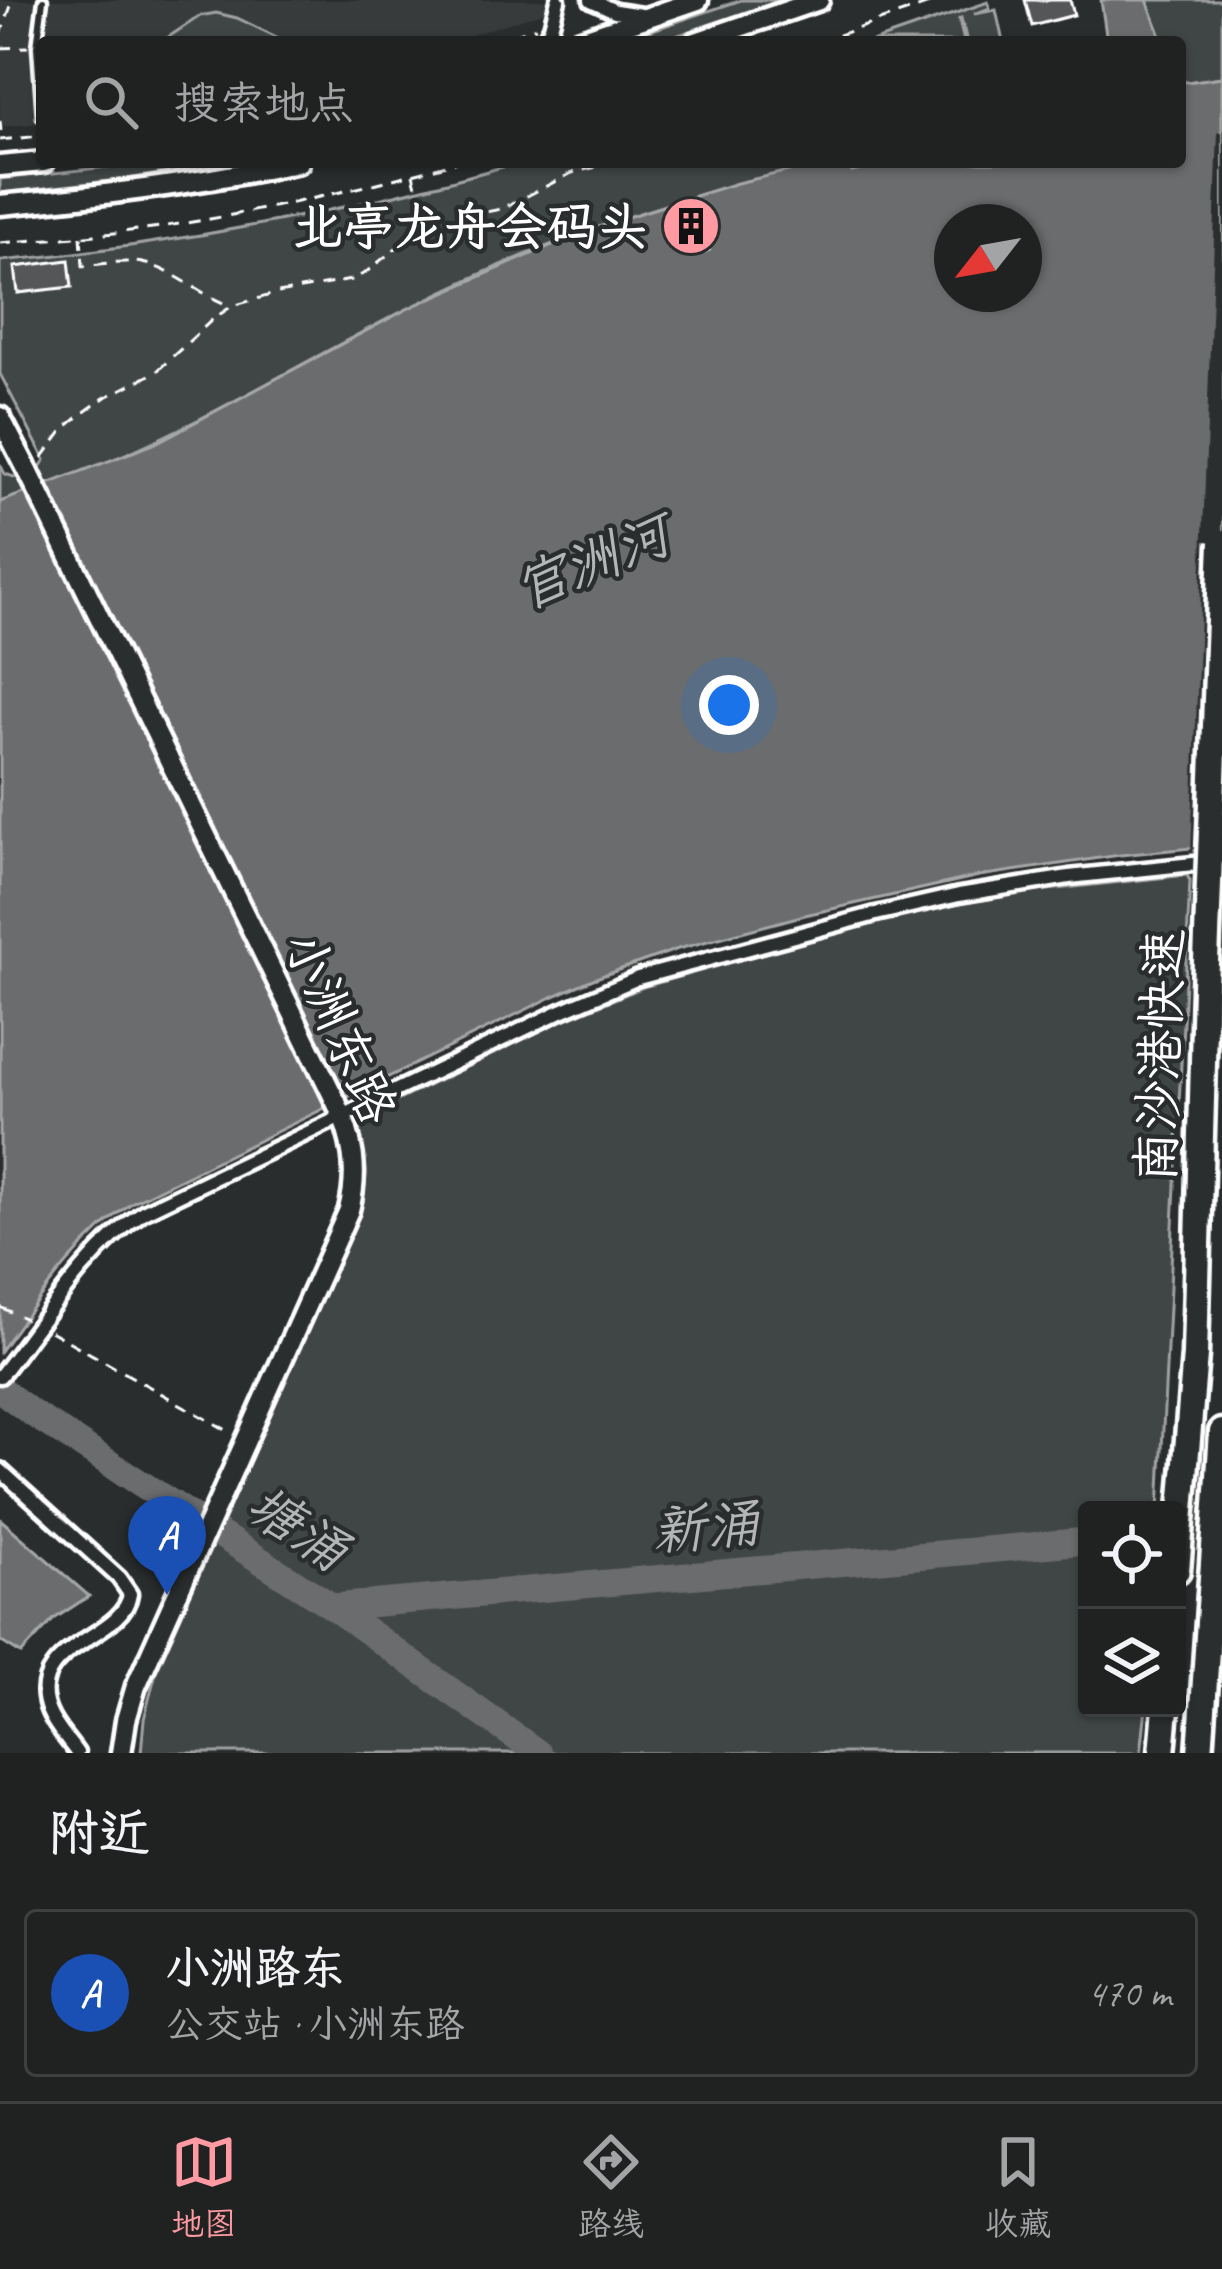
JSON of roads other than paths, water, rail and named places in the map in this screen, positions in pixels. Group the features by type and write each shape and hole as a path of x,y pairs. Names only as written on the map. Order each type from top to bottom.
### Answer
{"highway":[{"name":"南沙港快速","path":"1183,1501 1195,1355 1222,542"},
{"path":"1200,1753 1222,1432"},
{"path":"1162,1753 1165,1717"}],"main road":[{"path":"593,36 698,0"},
{"path":"714,36 819,0"},
{"path":"0,166 36,163"},
{"path":"0,206 271,168"},
{"name":"小洲东路","path":"0,418 35,466 340,1109 354,1160 349,1210 136,1685 121,1753"}],"street":[{"path":"545,36 558,0"},
{"path":"591,0 615,11 654,15"},
{"path":"0,1376 33,1322 114,1234 143,1212 340,1109 638,978 959,896 1069,877 1222,861"},
{"path":"0,1471 119,1578 130,1594 123,1612 74,1646 50,1674 48,1711 76,1753"}],"lane":[{"path":"38,36 43,0"}],"water":[{"path":"1101,0 1147,0 1161,36 1106,36"},
{"name":"官洲河","path":"1222,77 1222,845 979,876 805,915 678,949 593,979 133,1202 77,1252 0,1351 0,502 154,444 411,307 557,243 737,183 801,168 851,168 852,172 870,168 1186,168 1186,82"},
{"path":"0,1519 89,1596 54,1619 21,1654 0,1641"}],"waterway":[{"name":"塘涌","path":"0,1389 333,1607 538,1753"},
{"name":"新涌","path":"333,1607 1078,1542"}],"place":[{"name":"北亭龙舟会码头","path":"691,226"},
{"name":"小洲路东","path":"167,1595"}]}
